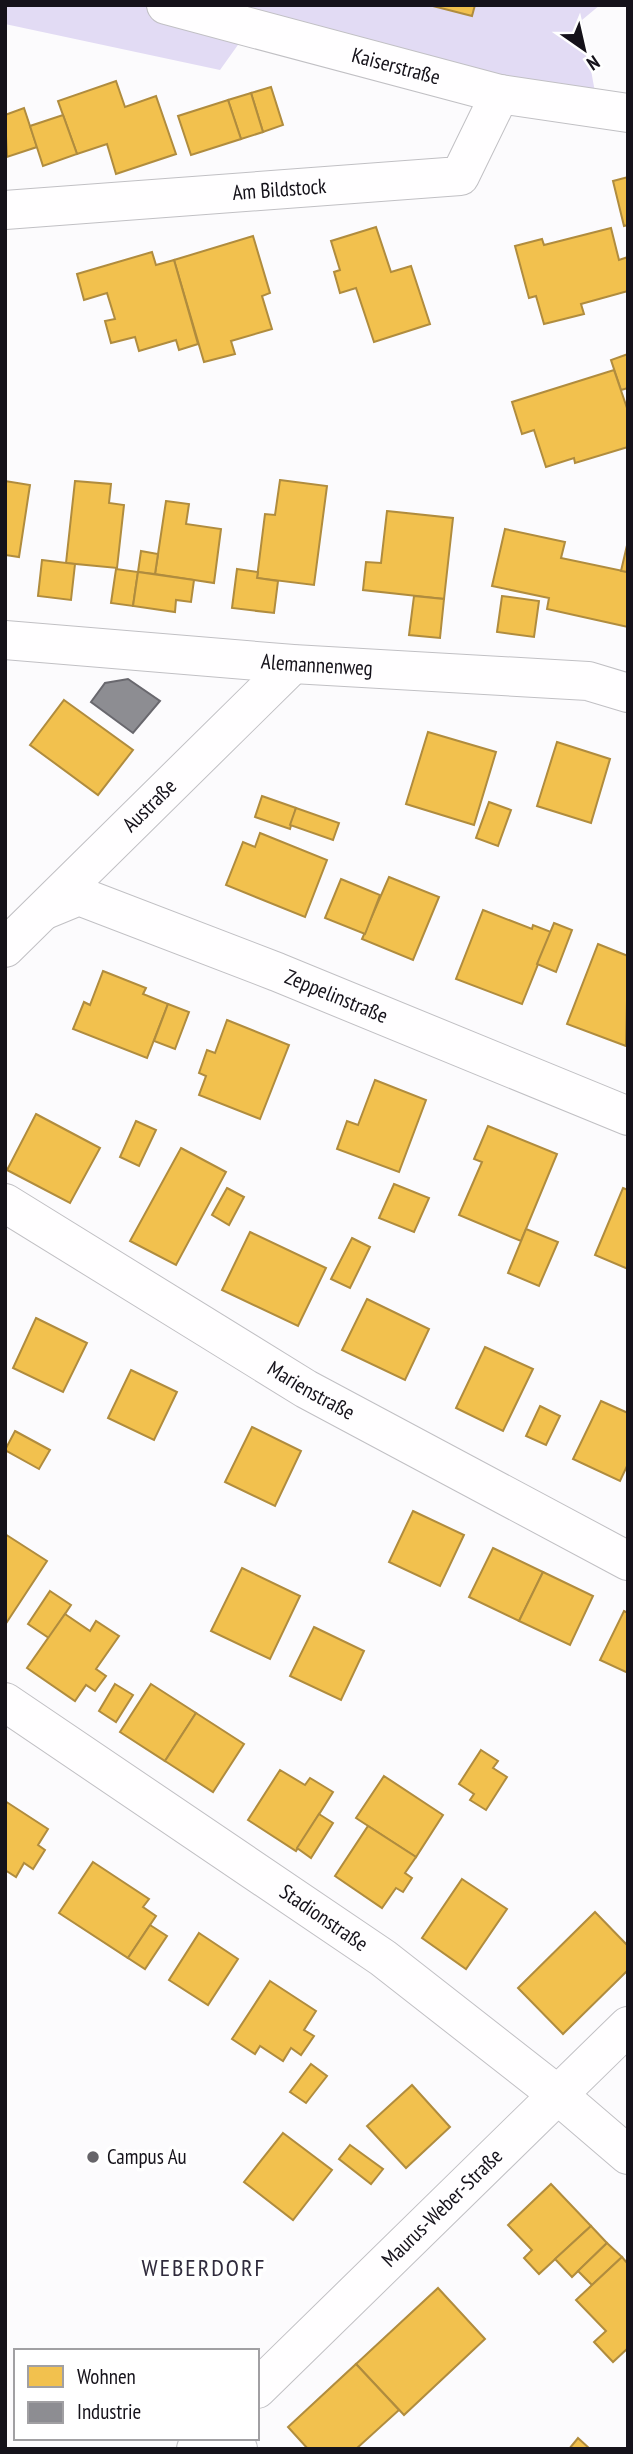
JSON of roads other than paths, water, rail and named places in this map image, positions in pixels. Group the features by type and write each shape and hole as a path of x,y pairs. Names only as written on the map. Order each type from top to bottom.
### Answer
{"street":[{"name":"Kaiserstraße","path":"166,5 500,94 628,113"},
{"name":"Am Bildstock","path":"5,210 460,176 500,94"},
{"name":"Alemannenweg","path":"5,640 293,664 588,681 628,692"},
{"name":"Austraße","path":"5,948 293,664"},
{"name":"Zeppelinstraße","path":"45,910 79,896 277,972 628,1116"},
{"name":"Marienstraße","path":"5,1203 306,1389 628,1561"},
{"name":"Stadionstraße","path":"5,1702 383,1958 558,2095 628,2155"},
{"name":"Maurus-Weber-Straße","path":"259,2387 628,2026"}],"place":[{"name":"Campus Au","path":"93,2157"}],"district":[{"name":"WEBERDORF","path":"204,2268"}]}
